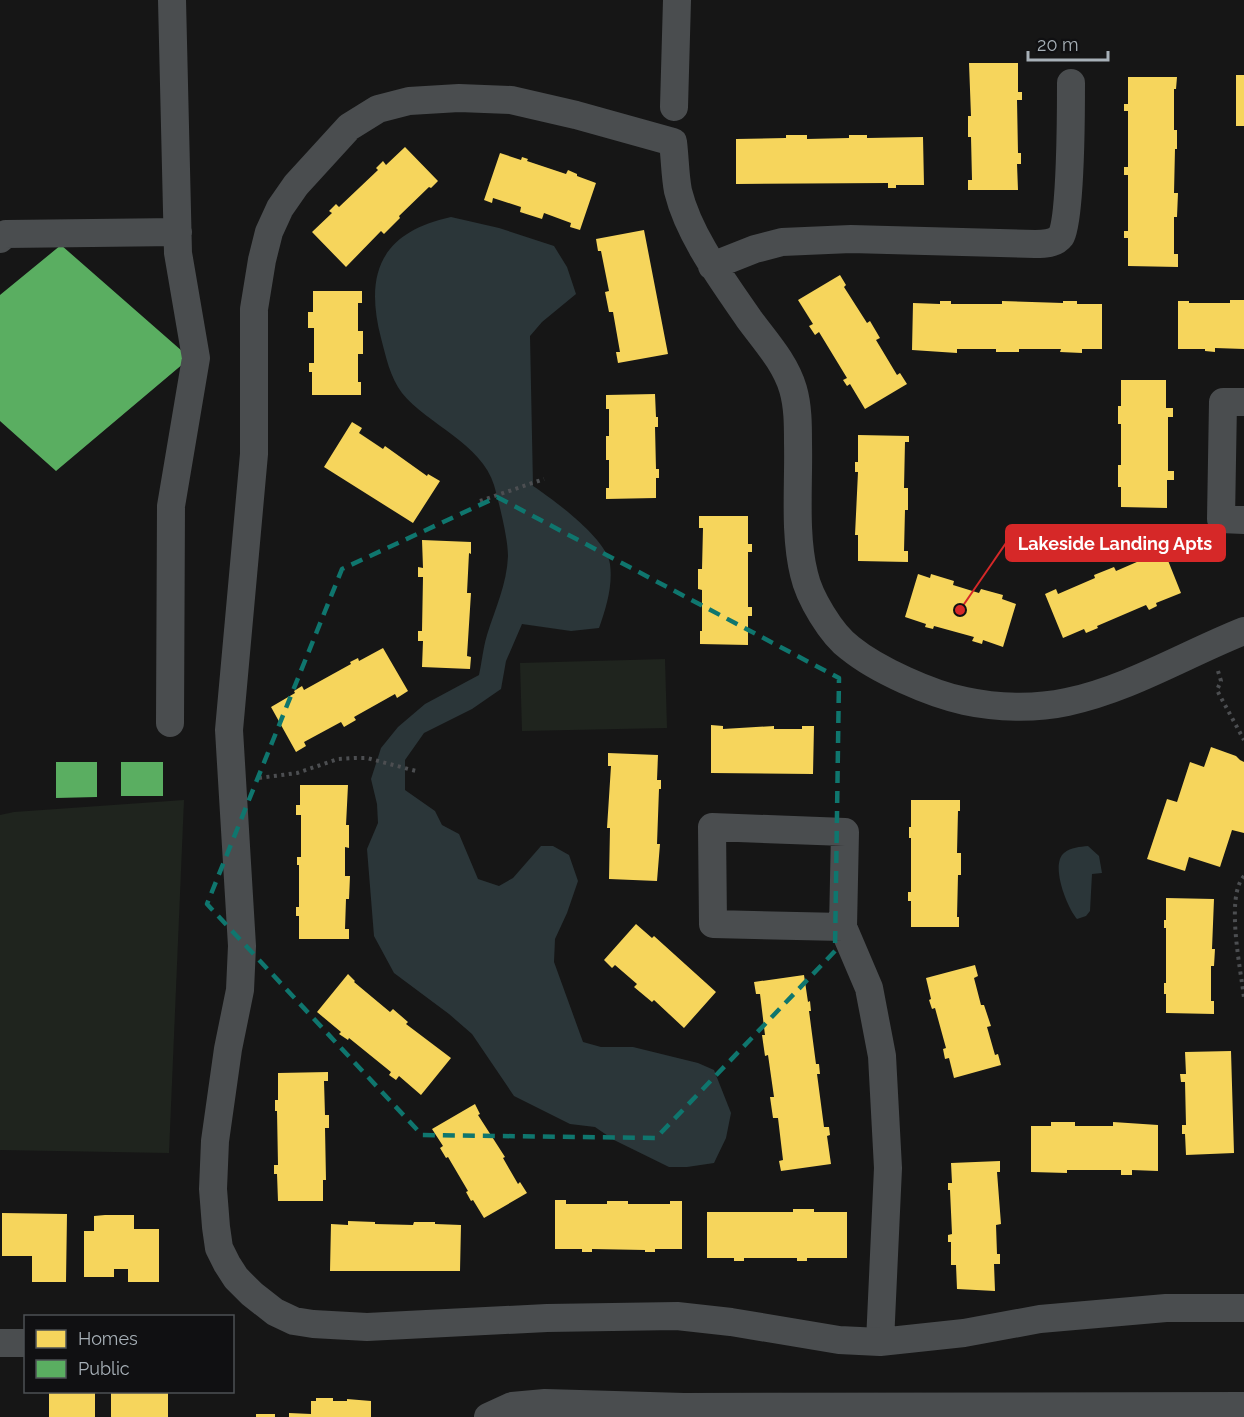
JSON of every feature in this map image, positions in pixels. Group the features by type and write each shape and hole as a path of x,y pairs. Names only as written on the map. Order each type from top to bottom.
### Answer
{"street":[{"path":"170,723 171,506 196,358 178,253 172,0"},
{"path":"674,107 676,0"},
{"path":"712,266 755,249 782,242 851,239 1035,244 1054,241 1062,234 1067,212 1071,82"},
{"path":"1244,631 1105,690 1068,702 1041,706 1007,706 964,701 886,671 849,648 833,632 809,590 804,575 799,543 798,421 793,390 782,364 712,266 687,216 678,191 673,142 511,100 459,98 409,101 378,109 349,127 296,185 280,208 269,232 254,309 254,454 229,730 242,957 240,990 228,1049 215,1142 213,1189 219,1248 236,1278 275,1312 294,1320 337,1327 610,1316 677,1316 731,1322 839,1340 880,1342 964,1333 1040,1319 1166,1308 1244,1308"},
{"path":"0,239 6,234 178,232"},
{"path":"1244,402 1223,402 1221,519 1244,520"},
{"path":"843,927 713,924 712,827 845,832 843,927 869,988 882,1056 888,1168 880,1342"},
{"path":"0,1343 24,1343"},
{"path":"488,1417 512,1406 546,1403 684,1407 1244,1406"}],"path":[{"path":"480,501 544,479"},
{"path":"1209,645 1221,681 1217,690 1244,740"},
{"path":"232,782 297,773 338,759 367,758 416,771"},
{"path":"1244,876 1239,882 1234,907 1244,998"}],"highlighted area":[{"path":"497,497 839,678 835,951 656,1138 422,1135 207,904 342,569"}],"shaded area":[{"path":"451,217 499,228 554,246 567,267 576,294 542,322 530,336 533,486 578,521 600,543 610,564 611,580 599,628 571,631 522,624 506,661 501,689 472,709 424,733 405,760 405,790 435,811 442,825 459,834 478,879 499,886 513,878 541,846 553,846 569,855 578,881 555,939 554,962 583,1042 601,1047 633,1047 698,1063 714,1070 731,1113 726,1138 714,1163 669,1167 614,1140 595,1127 570,1124 514,1096 472,1034 394,973 374,936 367,849 378,823 377,804 371,779 381,748 398,727 425,704 479,675 486,640 507,566 508,549 505,530 494,485 488,471 466,446 425,415 402,393 389,367 376,314 377,275 384,258 394,244 427,224"},
{"path":"665,659 667,728 522,731 520,663"},
{"path":"184,800 169,1153 0,1150 0,815 14,812"},
{"path":"1088,846 1099,856 1102,873 1092,874 1090,911 1086,916 1077,919 1065,896 1059,876 1060,859 1067,851"}],"building: Homes":[{"path":"969,63 1018,63 1018,92 1022,92 1022,100 1017,100 1018,153 1021,153 1021,164 1017,164 1018,190 968,190 968,180 972,180 971,137 968,137 968,116 971,116"},
{"path":"1236,75 1244,75 1244,126 1236,126"},
{"path":"1128,77 1177,77 1176,89 1174,89 1174,130 1177,130 1177,149 1175,149 1174,193 1178,193 1177,217 1174,217 1174,254 1178,254 1178,267 1128,266 1128,238 1124,238 1124,231 1128,231 1128,175 1124,175 1124,167 1128,167 1128,111 1124,111 1124,104 1128,104"},
{"path":"786,135 807,135 807,139 849,138 849,135 867,135 867,138 923,137 924,185 896,185 896,188 888,188 888,183 736,184 736,139 786,138"},
{"path":"405,147 438,181 399,216 400,218 384,234 381,231 346,267 312,232 332,213 329,211 336,204 339,207 378,170 376,168 383,161 386,165"},
{"path":"500,153 521,160 522,157 528,159 527,161 566,174 568,170 596,183 580,230 570,227 571,223 544,213 542,219 520,212 521,207 493,198 492,203 484,200"},
{"path":"644,230 668,354 618,363 616,352 620,352 613,312 609,312 605,292 609,291 601,251 598,251 596,239"},
{"path":"840,275 846,285 844,287 867,323 870,321 880,338 876,340 897,375 900,373 907,384 865,409 850,384 847,386 843,380 847,378 819,332 815,335 809,326 813,324 798,300"},
{"path":"313,291 362,291 362,303 358,303 358,331 363,331 363,354 358,354 358,382 361,382 361,395 312,395 312,372 309,372 309,363 314,363 314,328 308,328 308,312 313,312"},
{"path":"1230,300 1244,300 1244,349 1215,348 1215,352 1205,351 1205,349 1178,349 1178,301 1230,303"},
{"path":"940,301 951,301 951,304 1077,301 1077,304 1102,304 1102,349 1082,349 1082,353 1060,352 1061,349 1019,349 1019,352 996,352 996,349 957,349 957,353 912,350 913,303 940,304"},
{"path":"1121,380 1166,380 1166,408 1173,408 1173,417 1168,417 1168,471 1174,471 1174,480 1167,480 1167,508 1121,507 1118,465 1121,465 1121,424 1118,424 1118,406 1121,406"},
{"path":"655,394 656,417 658,417 658,427 655,427 656,469 659,469 659,478 656,478 656,498 606,499 606,488 609,488 606,436 609,436 609,409 606,409 606,395"},
{"path":"352,422 362,428 359,433 383,449 385,446 427,476 428,474 440,481 413,523 324,467"},
{"path":"858,435 909,436 909,442 905,442 904,488 908,488 904,551 908,551 908,562 858,561 858,535 855,535 858,472 855,472 855,462 858,462"},
{"path":"699,516 748,516 748,544 752,544 752,552 748,552 748,607 752,607 752,616 748,616 748,645 700,644 702,590 698,589 698,569 702,569 703,528 699,528"},
{"path":"422,540 471,542 467,593 471,593 467,656 471,657 470,669 422,667 423,641 418,641 418,631 422,631 423,577 418,577 418,567 423,568"},
{"path":"1163,548 1181,593 1156,603 1157,606 1149,610 1146,605 1086,633 1084,629 1063,638 1045,594 1056,589 1058,594 1095,578 1094,575 1114,567 1116,571 1153,555 1152,553"},
{"path":"918,574 930,578 931,574 954,581 953,585 979,593 981,589 1003,595 1002,599 1016,604 1003,647 983,640 982,644 972,641 974,637 934,626 933,629 925,627 926,624 905,617"},
{"path":"383,648 408,691 397,698 395,694 354,717 356,720 344,727 341,722 304,742 306,746 296,752 271,707 295,693 294,691 302,686 304,690 351,664 350,662 358,658 359,661"},
{"path":"711,725 723,726 723,729 774,726 774,729 802,729 802,726 814,726 813,774 711,773"},
{"path":"1211,747 1236,756 1244,762 1244,833 1232,830 1220,867 1189,857 1185,871 1147,859 1167,799 1177,802 1190,762 1204,767"},
{"path":"608,753 658,755 657,780 661,780 661,789 659,789 657,844 660,844 657,881 609,879 610,828 607,828 611,766 608,766"},
{"path":"300,785 348,785 346,825 349,825 349,848 345,847 345,876 350,876 349,899 346,899 345,929 349,929 349,939 299,939 299,916 296,916 296,907 299,907 297,857 301,857 301,815 296,815 296,805 300,805"},
{"path":"911,800 960,800 957,853 961,853 961,875 958,875 957,917 959,917 959,927 911,927 911,901 908,901 908,892 911,892 909,827 911,827"},
{"path":"1166,898 1214,899 1212,949 1215,949 1214,966 1211,966 1211,1001 1214,1001 1214,1014 1166,1013 1164,983 1166,983 1166,928 1164,928 1164,920 1166,920"},
{"path":"636,924 652,938 654,936 716,992 684,1028 654,1000 652,1002 634,987 637,984 615,965 612,968 604,960"},
{"path":"975,965 978,976 974,978 981,1005 984,1005 991,1026 987,1027 995,1055 998,1054 1001,1065 954,1078 949,1058 945,1059 943,1049 946,1048 935,1008 932,1009 929,1000 931,999 926,978"},
{"path":"348,974 354,982 390,1012 393,1009 408,1022 406,1024 451,1058 421,1095 399,1076 396,1080 389,1075 391,1072 349,1038 348,1040 339,1034 341,1032 317,1012"},
{"path":"804,975 808,1002 810,1001 811,1011 809,1011 816,1064 819,1064 820,1074 817,1074 824,1127 829,1127 830,1135 827,1136 831,1164 781,1171 779,1161 783,1160 778,1118 773,1118 770,1097 774,1097 768,1055 765,1056 762,1035 765,1035 760,994 756,994 754,982"},
{"path":"1231,1051 1234,1153 1186,1155 1185,1134 1182,1134 1182,1125 1186,1125 1185,1082 1181,1082 1180,1074 1186,1074 1185,1052"},
{"path":"328,1072 328,1081 324,1081 325,1115 329,1115 329,1128 325,1128 326,1180 323,1180 323,1201 278,1201 277,1174 274,1174 274,1165 278,1165 275,1100 278,1100 278,1073"},
{"path":"475,1104 480,1114 478,1115 505,1157 503,1158 518,1184 520,1182 527,1193 484,1218 473,1200 471,1201 466,1192 468,1191 448,1157 446,1158 440,1148 443,1146 432,1129"},
{"path":"1051,1122 1075,1122 1075,1126 1113,1126 1113,1122 1158,1125 1158,1171 1132,1170 1132,1175 1121,1175 1121,1170 1031,1172 1031,1126 1051,1126"},
{"path":"1000,1161 1000,1172 997,1172 1001,1224 996,1225 997,1254 1000,1254 1000,1264 994,1264 995,1291 957,1289 956,1265 951,1265 951,1242 948,1242 948,1235 952,1234 950,1190 948,1190 948,1183 952,1183 951,1163"},
{"path":"555,1200 566,1200 566,1204 607,1204 607,1201 628,1201 628,1204 670,1204 670,1201 682,1201 682,1249 655,1249 655,1252 645,1252 645,1250 592,1249 592,1252 582,1252 582,1249 555,1249"},
{"path":"793,1209 814,1209 814,1212 847,1212 847,1258 807,1258 807,1261 797,1261 797,1258 744,1258 744,1261 734,1261 734,1258 707,1258 707,1212 793,1212"},
{"path":"2,1213 67,1214 66,1282 32,1282 32,1256 2,1256"},
{"path":"134,1215 134,1229 159,1229 159,1282 128,1282 128,1269 114,1269 114,1277 84,1277 84,1231 94,1231 94,1216"},
{"path":"348,1221 413,1225 414,1222 435,1222 435,1224 461,1225 460,1271 330,1271 331,1224 348,1225"},
{"path":"49,1393 95,1393 95,1417 49,1417"},
{"path":"111,1393 168,1393 168,1417 111,1417"},
{"path":"316,1398 333,1398 333,1401 347,1401 347,1399 371,1401 371,1417 289,1417 289,1413 311,1414 311,1401 316,1401"},
{"path":"256,1414 275,1414 275,1417 256,1417"}],"building: Public":[{"path":"61,245 190,358 56,471 0,421 0,295"},
{"path":"56,762 97,762 97,797 56,798"},
{"path":"121,762 163,762 163,796 121,796"}],"place":[{"name":"Lakeside Landing Apts","path":"960,610"}]}
